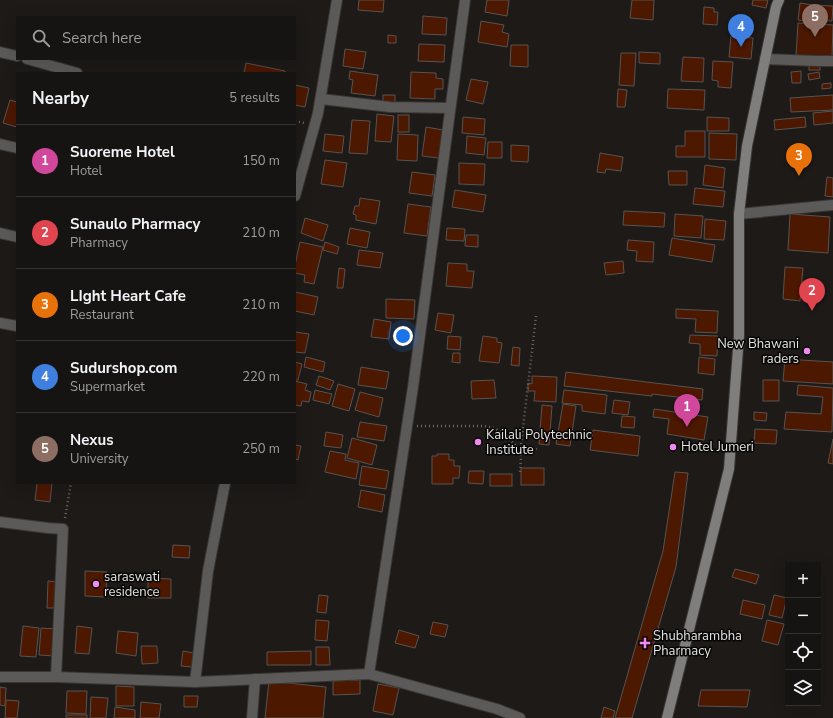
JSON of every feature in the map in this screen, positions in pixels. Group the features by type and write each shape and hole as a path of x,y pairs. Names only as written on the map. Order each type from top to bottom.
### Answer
{"street":[{"path":"296,192 321,99 337,0"},
{"path":"369,674 413,387 465,0"},
{"path":"667,718 729,469 739,336 739,214 747,146 776,7 779,0"},
{"path":"0,52 16,56"},
{"path":"765,59 833,61"},
{"path":"31,60 73,72"},
{"path":"321,99 390,107 450,108"},
{"path":"0,144 16,148"},
{"path":"739,214 833,205"},
{"path":"0,233 16,237"},
{"path":"0,324 16,326"},
{"path":"195,682 208,571 225,484"},
{"path":"0,522 63,529 56,677"},
{"path":"0,677 56,677 195,682 369,674 497,709 520,718"},
{"path":"252,718 255,679"}],"path":[{"path":"520,454 536,316"},
{"path":"406,426 484,426 494,428 504,434 520,454 522,460 520,474"},
{"path":"504,434 538,432"},
{"path":"520,454 537,449"},
{"path":"63,529 71,484"}],"building":[{"path":"359,0 384,0 383,12 358,10"},
{"path":"487,0 509,0 507,16 485,12"},
{"path":"632,0 654,0 653,20 630,18"},
{"path":"753,0 768,0 766,8 752,5"},
{"path":"800,3 813,5 811,22 798,20"},
{"path":"815,5 833,6 832,21 814,20"},
{"path":"704,7 714,8 714,12 718,12 717,25 703,24"},
{"path":"423,16 447,18 446,35 422,34"},
{"path":"481,21 504,25 502,32 509,34 507,47 478,42"},
{"path":"798,23 833,25 832,58 796,56"},
{"path":"388,35 396,36 396,43 388,43"},
{"path":"731,36 753,38 751,59 729,57"},
{"path":"419,44 445,45 444,62 418,61"},
{"path":"511,45 528,45 528,67 510,66"},
{"path":"345,49 366,52 363,69 343,66"},
{"path":"639,52 660,53 660,64 639,63"},
{"path":"621,53 636,53 634,86 619,85"},
{"path":"683,57 704,58 703,82 681,81"},
{"path":"713,61 733,62 731,88 718,87 718,81 712,80"},
{"path":"246,63 285,71 285,72 244,72"},
{"path":"809,64 820,64 820,70 809,70"},
{"path":"350,71 378,75 375,96 351,93 353,80 349,79"},
{"path":"801,71 801,83 792,83 791,72"},
{"path":"411,72 436,73 436,78 443,79 443,89 435,89 435,99 410,98"},
{"path":"819,72 820,78 809,80 808,74"},
{"path":"471,79 488,82 483,104 466,100"},
{"path":"831,83 831,88 822,89 822,84"},
{"path":"296,85 309,88 305,107 296,105"},
{"path":"618,89 627,90 625,107 617,107"},
{"path":"668,89 705,90 704,110 667,108"},
{"path":"383,95 395,95 395,104 383,104"},
{"path":"833,95 833,110 791,112 790,98"},
{"path":"10,100 16,102 16,127 3,123"},
{"path":"833,111 833,123 814,125 813,113"},
{"path":"377,114 394,116 391,142 375,141"},
{"path":"398,115 409,115 409,132 398,132"},
{"path":"463,117 485,119 484,135 462,133"},
{"path":"707,117 729,118 729,131 707,131"},
{"path":"805,117 806,127 775,130 774,120"},
{"path":"352,120 370,121 367,154 349,153"},
{"path":"426,127 443,130 439,158 422,156"},
{"path":"685,131 705,131 705,157 676,157 676,146 685,146"},
{"path":"709,133 737,134 736,160 709,159"},
{"path":"325,134 344,136 342,153 323,151"},
{"path":"398,134 418,135 417,161 397,160"},
{"path":"467,136 486,138 484,155 466,153"},
{"path":"488,142 502,142 502,158 487,158"},
{"path":"511,145 529,146 528,162 511,161"},
{"path":"600,153 623,157 621,171 606,169 605,173 597,172"},
{"path":"325,160 347,163 343,187 321,184"},
{"path":"459,163 485,164 484,185 459,184"},
{"path":"705,165 725,168 723,188 703,185"},
{"path":"668,171 687,171 687,185 669,185"},
{"path":"412,172 435,175 432,196 409,193"},
{"path":"827,177 833,178 833,197 825,196"},
{"path":"695,188 725,191 723,207 693,204"},
{"path":"455,190 486,195 483,212 452,207"},
{"path":"360,198 380,201 376,224 356,220 356,215 353,214 355,206 359,206"},
{"path":"408,204 431,207 427,236 404,233"},
{"path":"624,211 665,213 664,227 623,225"},
{"path":"675,214 703,216 701,238 674,236"},
{"path":"790,214 830,217 828,253 788,250"},
{"path":"305,218 328,225 323,241 301,233"},
{"path":"705,219 726,221 724,240 704,239"},
{"path":"350,228 370,232 367,248 347,244"},
{"path":"447,228 465,229 464,241 446,240"},
{"path":"466,235 478,235 478,247 465,246"},
{"path":"672,238 715,245 712,262 669,255"},
{"path":"628,240 654,242 653,262 636,261 637,251 627,250"},
{"path":"300,242 323,247 314,284 304,282 305,275 296,273 296,260"},
{"path":"325,242 339,247 337,254 323,250"},
{"path":"359,250 383,253 380,268 357,265"},
{"path":"623,261 624,273 606,275 604,263"},
{"path":"448,263 467,264 467,271 474,271 472,288 446,286"},
{"path":"785,267 803,268 800,301 783,299"},
{"path":"339,268 345,269 343,288 337,288"},
{"path":"296,292 318,297 314,315 296,311"},
{"path":"386,299 415,300 414,319 386,318"},
{"path":"676,309 718,311 717,333 695,332 696,319 676,318"},
{"path":"438,313 454,315 451,333 435,330"},
{"path":"374,319 391,322 389,339 371,337"},
{"path":"296,332 309,334 305,353 296,352"},
{"path":"690,335 718,336 717,356 700,355 700,344 689,343"},
{"path":"448,336 461,337 460,350 447,349"},
{"path":"483,336 497,338 497,342 502,343 499,363 479,361"},
{"path":"513,347 520,348 519,366 511,365"},
{"path":"453,353 460,353 460,363 452,362"},
{"path":"306,357 325,362 323,372 304,367"},
{"path":"699,357 715,359 714,375 698,373"},
{"path":"785,359 833,362 833,384 783,381"},
{"path":"296,362 302,364 298,380 296,380"},
{"path":"361,367 389,372 386,389 358,385"},
{"path":"566,372 703,389 702,400 564,386"},
{"path":"319,376 334,381 330,390 316,385"},
{"path":"532,376 557,377 556,402 534,401 535,391 528,391 528,383 532,384"},
{"path":"494,380 496,398 472,399 471,381"},
{"path":"763,380 779,380 779,401 763,401"},
{"path":"296,381 307,384 305,390 311,392 309,402 302,401 301,406 296,405"},
{"path":"338,384 355,389 349,411 332,406"},
{"path":"798,385 833,388 832,432 784,429 786,412 821,414 823,397 797,395"},
{"path":"315,390 332,394 329,404 313,400"},
{"path":"564,390 607,395 605,414 582,411 582,405 562,403"},
{"path":"360,392 383,398 379,417 355,410"},
{"path":"614,400 630,402 628,415 612,413"},
{"path":"563,404 576,406 570,446 556,444"},
{"path":"542,405 552,406 549,445 539,444"},
{"path":"654,409 708,417 704,440 667,434 669,419 653,417"},
{"path":"754,412 767,413 766,421 754,420"},
{"path":"622,416 635,417 634,428 621,427"},
{"path":"360,422 387,426 384,441 357,437"},
{"path":"755,429 777,430 776,444 754,443"},
{"path":"593,430 640,436 638,456 590,450"},
{"path":"326,432 343,435 341,448 324,446"},
{"path":"352,438 377,445 372,465 347,458"},
{"path":"833,439 833,464 828,463"},
{"path":"296,445 301,446 298,460 296,459"},
{"path":"330,451 346,454 345,460 359,463 356,479 325,472"},
{"path":"437,454 449,454 449,460 454,460 454,466 460,466 459,478 453,478 453,484 432,484 432,456 437,456"},
{"path":"362,466 389,471 386,489 359,485"},
{"path":"521,468 544,468 544,485 521,485"},
{"path":"469,471 484,471 483,484 468,483"},
{"name":"Shubharambha Pharmacy","path":"675,472 688,473 676,567 632,718 615,718 663,551"},
{"path":"490,474 512,474 512,486 490,486"},
{"path":"37,484 52,484 50,502 35,500"},
{"path":"361,490 385,495 382,512 358,507"},
{"path":"173,545 190,546 189,558 172,557"},
{"path":"735,569 759,575 756,584 732,577"},
{"name":"saraswati residence","path":"85,571 107,572 106,597 85,596"},
{"path":"148,578 171,579 171,598 148,598"},
{"path":"48,581 57,582 56,608 47,608"},
{"path":"319,595 328,596 326,613 317,612"},
{"path":"774,595 785,598 785,606 782,618 769,615"},
{"path":"743,600 765,605 762,619 740,614"},
{"path":"316,620 329,621 327,641 315,640"},
{"path":"767,620 784,624 778,645 762,641"},
{"path":"433,622 448,625 445,637 430,634"},
{"path":"23,626 39,628 36,657 20,656"},
{"path":"77,626 92,628 89,654 75,653"},
{"path":"41,628 57,629 55,656 39,655"},
{"path":"399,630 419,636 415,648 395,643"},
{"path":"118,631 138,633 136,656 116,653"},
{"path":"141,646 157,646 158,663 142,664"},
{"path":"316,647 329,647 330,665 316,665"},
{"path":"183,651 194,653 192,667 181,666"},
{"path":"311,651 311,665 267,665 267,652"},
{"path":"360,680 360,694 333,695 333,681"},
{"path":"269,681 326,687 323,718 265,718"},
{"path":"378,684 399,688 393,715 373,711"},
{"path":"116,686 134,687 134,706 116,706"},
{"path":"0,687 6,688 5,706 0,705"},
{"path":"701,690 750,690 747,707 698,706"},
{"path":"67,691 87,691 86,714 66,713"},
{"path":"184,696 198,696 197,707 184,707"},
{"path":"91,697 108,698 106,718 90,718"},
{"path":"6,700 19,701 17,718 5,718"},
{"path":"141,702 161,704 159,718 140,718"},
{"path":"115,707 135,710 135,718 114,718"},
{"path":"604,707 615,711 613,718 601,718"},
{"path":"66,715 87,715 87,718 66,718"}],"place":[{"name":"Nexus","path":"815,37"},
{"name":"Sudurshop.com","path":"741,47"},
{"name":"LIght Heart Cafe","path":"799,176"},
{"name":"Sunaulo Pharmacy","path":"812,311"},
{"name":"New Bhawani raders","path":"807,351"},
{"name":"Suoreme Hotel","path":"687,427"},
{"name":"Kailali Polytechnic Institute","path":"478,442"},
{"name":"Hotel Jumeri","path":"673,447"},
{"name":"saraswati residence","path":"96,584"},
{"name":"Shubharambha Pharmacy","path":"645,643"}]}
